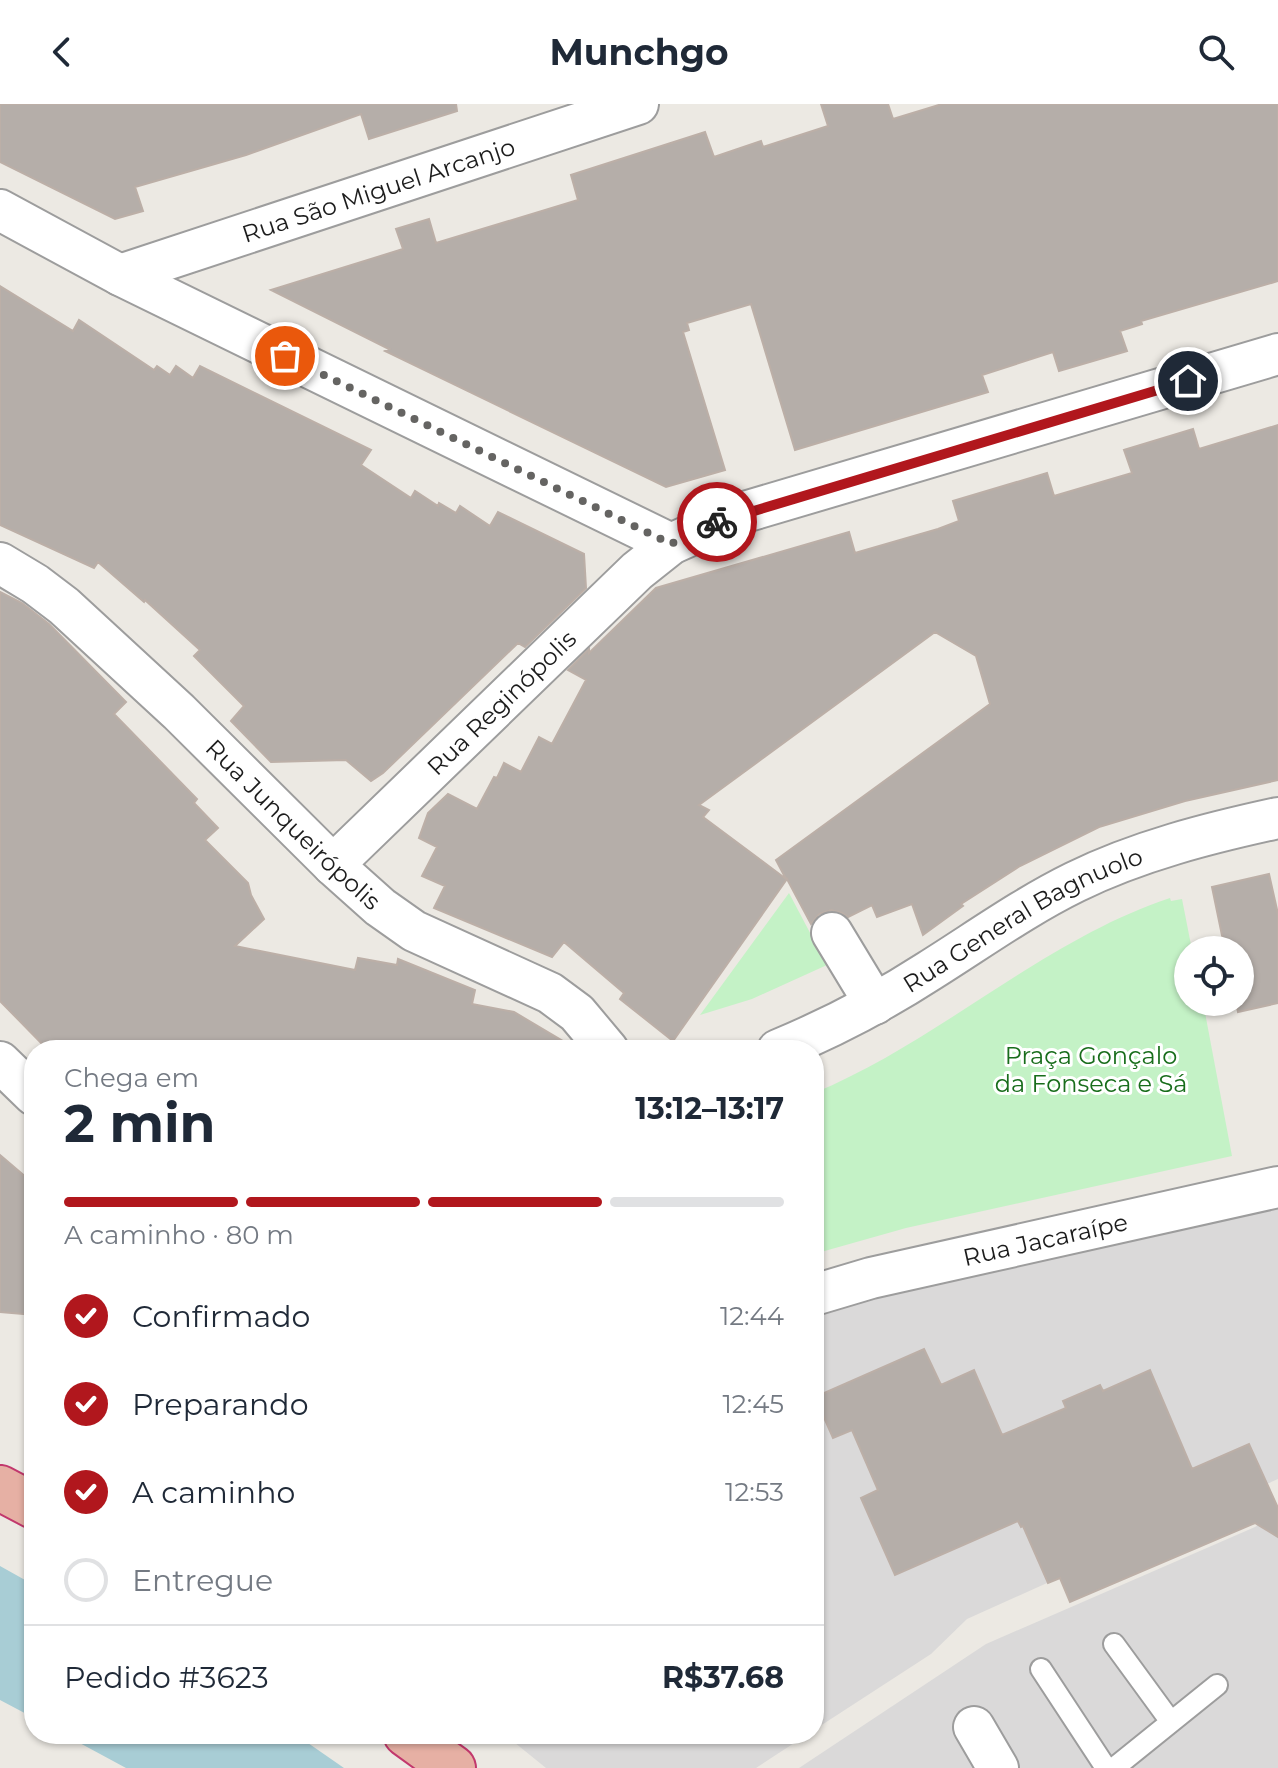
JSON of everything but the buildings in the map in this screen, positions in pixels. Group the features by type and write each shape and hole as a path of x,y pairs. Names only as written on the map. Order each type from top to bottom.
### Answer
{"highway":[{"path":"0,1488 24,1501"},
{"path":"420,1744 453,1768"}],"street":[{"name":"Rua São Miguel Arcanjo","path":"120,275 638,104"},
{"path":"0,210 120,275 671,544"},
{"name":"Rua Reginópolis","path":"333,865 637,571 671,544 738,514 1278,354"},
{"name":"Rua Junqueirópolis","path":"0,563 64,606 179,712 333,865 380,907 414,931 550,993 577,1013 600,1040"},
{"name":"Rua General Bagnuolo","path":"801,1040 875,1004 1029,908 1097,872 1176,844 1278,818"},
{"path":"832,933 875,1004"},
{"path":"0,1062 24,1085"},
{"name":"Rua Jacaraípe","path":"824,1292 871,1278 1278,1187"},
{"path":"974,1727 998,1768"}],"lane":[{"path":"1114,1644 1171,1722"},
{"path":"1041,1669 1106,1768"},
{"path":"1114,1768 1217,1685"}],"shaded area":[{"path":"1278,1205 1278,1479 967,1619 931,1654 824,1724 824,1310 874,1295"},
{"path":"1278,1512 1278,1768 799,1768 986,1644 1255,1527"},
{"path":"516,1744 793,1744 756,1768 546,1768"}],"green space":[{"path":"789,893 827,965 752,999 700,1015"},
{"name":"Praça Gonçalo da Fonseca e Sá","path":"1170,898 1171,901 1182,899 1189,936 1174,936 1174,1016 1206,1016 1232,1156 906,1228 824,1251 824,1088 904,1047 1078,939 1123,916"}],"water":[{"path":"0,1566 24,1579 24,1713 0,1700"},
{"path":"82,1744 309,1744 344,1768 126,1768"}],"way so far":[{"path":"285,356 671,544 717,522"}],"route":[{"path":"717,522 1188,381"}]}
